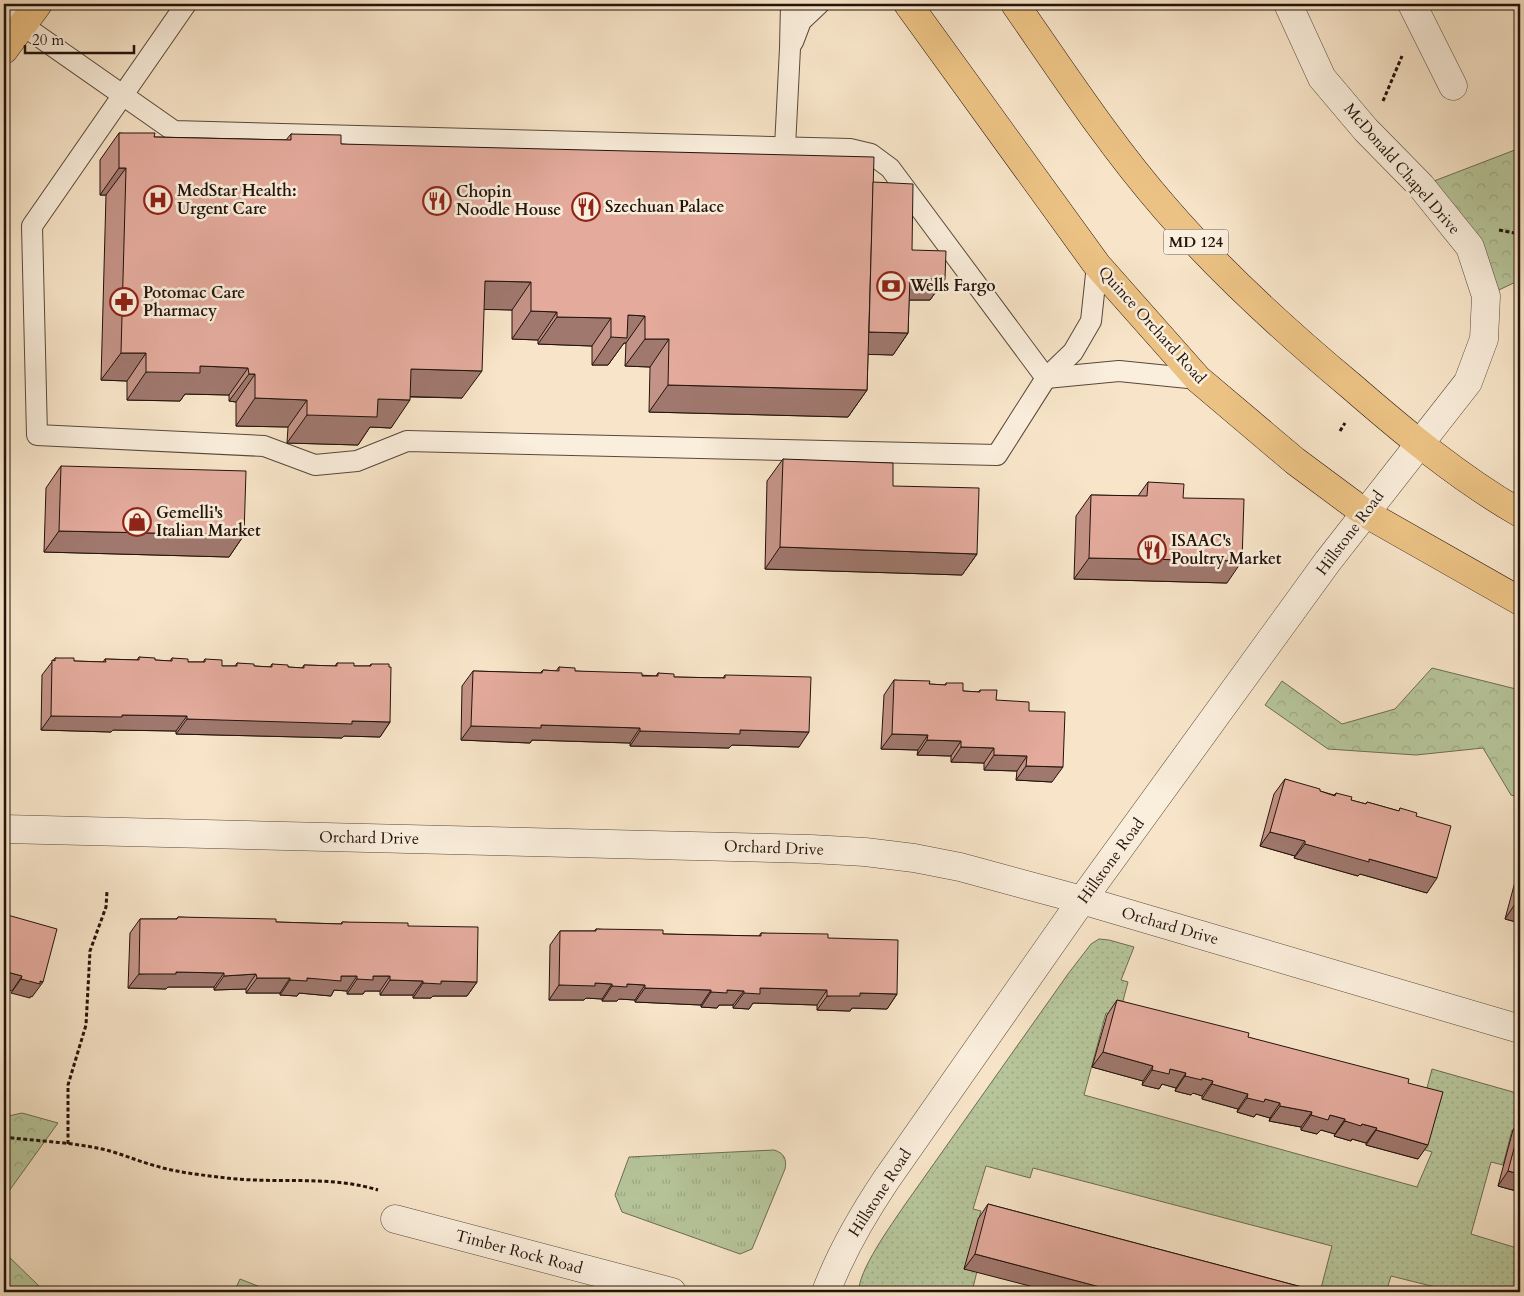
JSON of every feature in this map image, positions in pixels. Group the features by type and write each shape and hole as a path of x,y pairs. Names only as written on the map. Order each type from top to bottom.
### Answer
{"main road":[{"path":"4,50 13,19 38,4"},
{"name":"Quince Orchard Road","path":"908,4 1098,264 1198,379 1295,461 1365,513 1520,601"},
{"name":"MD 124","path":"1015,4 1110,139 1164,208 1226,275 1281,327 1418,443 1495,499 1520,513"}],"street":[{"name":"McDonald Chapel Drive","path":"1288,4 1322,78 1366,130 1421,186 1470,247 1486,296 1484,339 1468,382 1418,443"},
{"path":"1415,10 1453,86"},
{"name":"Hillstone Road","path":"826,1292 846,1246 870,1204 1082,900 1328,561 1418,443"},
{"name":"Orchard Drive","path":"4,829 811,849 865,852 914,858 960,867 1082,900 1520,1029"},
{"name":"Timber Rock Road","path":"395,1219 672,1292"}],"lane":[{"path":"186,4 32,226 37,435 264,446 315,465 356,461 407,441 997,454 1046,378 1073,352 1091,321 1098,264"},
{"path":"786,147 791,4"},
{"path":"790,48 801,21 819,4"},
{"path":"13,19 174,131 850,149 871,154 890,168 1046,378"},
{"path":"1046,378 1119,371 1198,379"}],"path":[{"path":"1381,105 1415,10"},
{"path":"68,1144 68,1085 86,1025 90,951 106,907 107,891"},
{"path":"4,1137 105,1150 155,1166 201,1175 358,1185 401,1198 395,1219"}],"green space":[{"path":"1520,148 1520,280 1486,296 1421,186"},
{"path":"1432,668 1520,690 1520,798 1511,795 1483,748 1416,755 1328,749 1265,705 1282,681 1342,724 1395,709"},
{"path":"1099,939 1134,947 1121,980 1128,982 1119,1016 1106,1013 1084,1095 1417,1187 1432,1152 1422,1149 1423,1103 1432,1069 1520,1094 1520,1132 1512,1130 1503,1165 1491,1162 1471,1234 1520,1249 1520,1292 1455,1292 1391,1276 1386,1292 1320,1292 1332,1246 1033,1168 1030,1178 986,1166 973,1209 981,1211 967,1264 978,1267 972,1292 859,1292 860,1283 869,1261 904,1206 1068,974 1091,944"},
{"path":"22,1113 58,1123 4,1198 4,1117"},
{"path":"774,1150 784,1157 786,1162 785,1169 752,1249 740,1254 622,1212 615,1195 629,1157"},
{"path":"4,1244 5,1253 38,1285 42,1292 4,1292"},
{"path":"240,1279 273,1292 234,1292"}],"building":[{"path":"119,133 155,133 154,137 291,140 291,134 341,135 341,144 874,157 867,390 668,385 669,339 645,339 645,316 628,315 627,338 611,337 611,318 557,317 557,312 531,311 531,282 485,281 482,371 411,369 410,400 378,399 377,417 307,415 307,400 255,398 255,374 249,374 248,368 200,366 200,373 146,372 146,353 121,353 126,168 119,168"},
{"path":"873,182 913,184 912,250 946,251 945,279 910,278 908,333 869,332"},
{"path":"783,459 893,463 893,486 979,488 977,554 780,547"},
{"path":"61,466 246,471 244,535 59,531"},
{"name":"ISAAC's Poultry Market","path":"1148,482 1184,484 1183,498 1244,499 1242,561 1089,558 1091,495 1147,496"},
{"path":"139,657 172,661 172,658 188,659 188,662 205,662 205,659 222,660 222,666 237,666 237,663 272,667 272,664 288,665 288,667 304,668 304,665 337,666 337,663 354,663 354,666 389,664 389,667 391,667 390,722 352,721 352,724 187,719 187,716 51,716 52,660 55,661 55,658 74,658 74,661 106,662 105,659 139,660"},
{"path":"559,667 575,668 575,671 642,673 642,676 658,676 658,673 674,674 674,677 725,678 725,675 811,677 809,732 740,730 740,734 640,731 640,728 541,725 541,728 471,726 473,671 542,673 543,670 559,671"},
{"path":"894,680 930,681 929,684 946,685 946,683 963,683 963,691 997,690 996,700 1029,702 1029,711 1065,712 1063,767 1026,766 1027,756 994,755 994,748 961,747 961,741 927,740 928,735 892,734"},
{"path":"1285,779 1320,789 1320,791 1335,796 1336,793 1352,797 1351,800 1366,804 1367,802 1399,811 1400,808 1417,813 1416,816 1451,826 1437,878 1369,859 1369,862 1305,844 1305,841 1270,832"},
{"path":"1520,885 1520,906 1515,904"},
{"path":"4,914 57,929 43,982 40,981 40,984 21,979 22,976 7,972 7,975 4,974"},
{"path":"178,917 276,919 276,922 408,923 408,926 478,927 477,982 441,981 441,984 423,983 423,981 390,980 390,976 373,976 373,980 357,979 357,976 341,976 341,981 307,978 307,981 290,980 290,978 257,978 256,974 224,976 224,973 176,972 176,974 139,974 140,919 177,919"},
{"path":"596,929 663,930 663,934 761,936 761,933 828,934 828,938 898,940 897,994 860,993 860,996 827,996 827,990 760,988 760,994 727,990 727,993 711,992 711,990 645,988 645,985 627,984 627,987 595,983 595,986 559,985 560,931 596,931"},
{"path":"1117,1000 1249,1033 1248,1037 1409,1079 1408,1083 1443,1092 1428,1145 1330,1115 1328,1120 1311,1115 1312,1112 1280,1106 1280,1103 1265,1099 1264,1102 1247,1098 1248,1094 1212,1084 1213,1081 1185,1076 1186,1073 1170,1069 1169,1074 1152,1070 1153,1066 1103,1052"},
{"path":"1520,1126 1520,1174 1508,1171"},
{"path":"988,1204 1317,1291 1119,1292 975,1254"}],"place":[{"name":"MedStar Health: Urgent Care","path":"158,200"},
{"name":"Chopin Noodle House","path":"437,201"},
{"name":"Szechuan Palace","path":"586,207"},
{"name":"Wells Fargo","path":"891,286"},
{"name":"Potomac Care Pharmacy","path":"124,302"},
{"name":"Gemelli's Italian Market","path":"137,522"},
{"name":"ISAAC's Poultry Market","path":"1152,550"}]}
